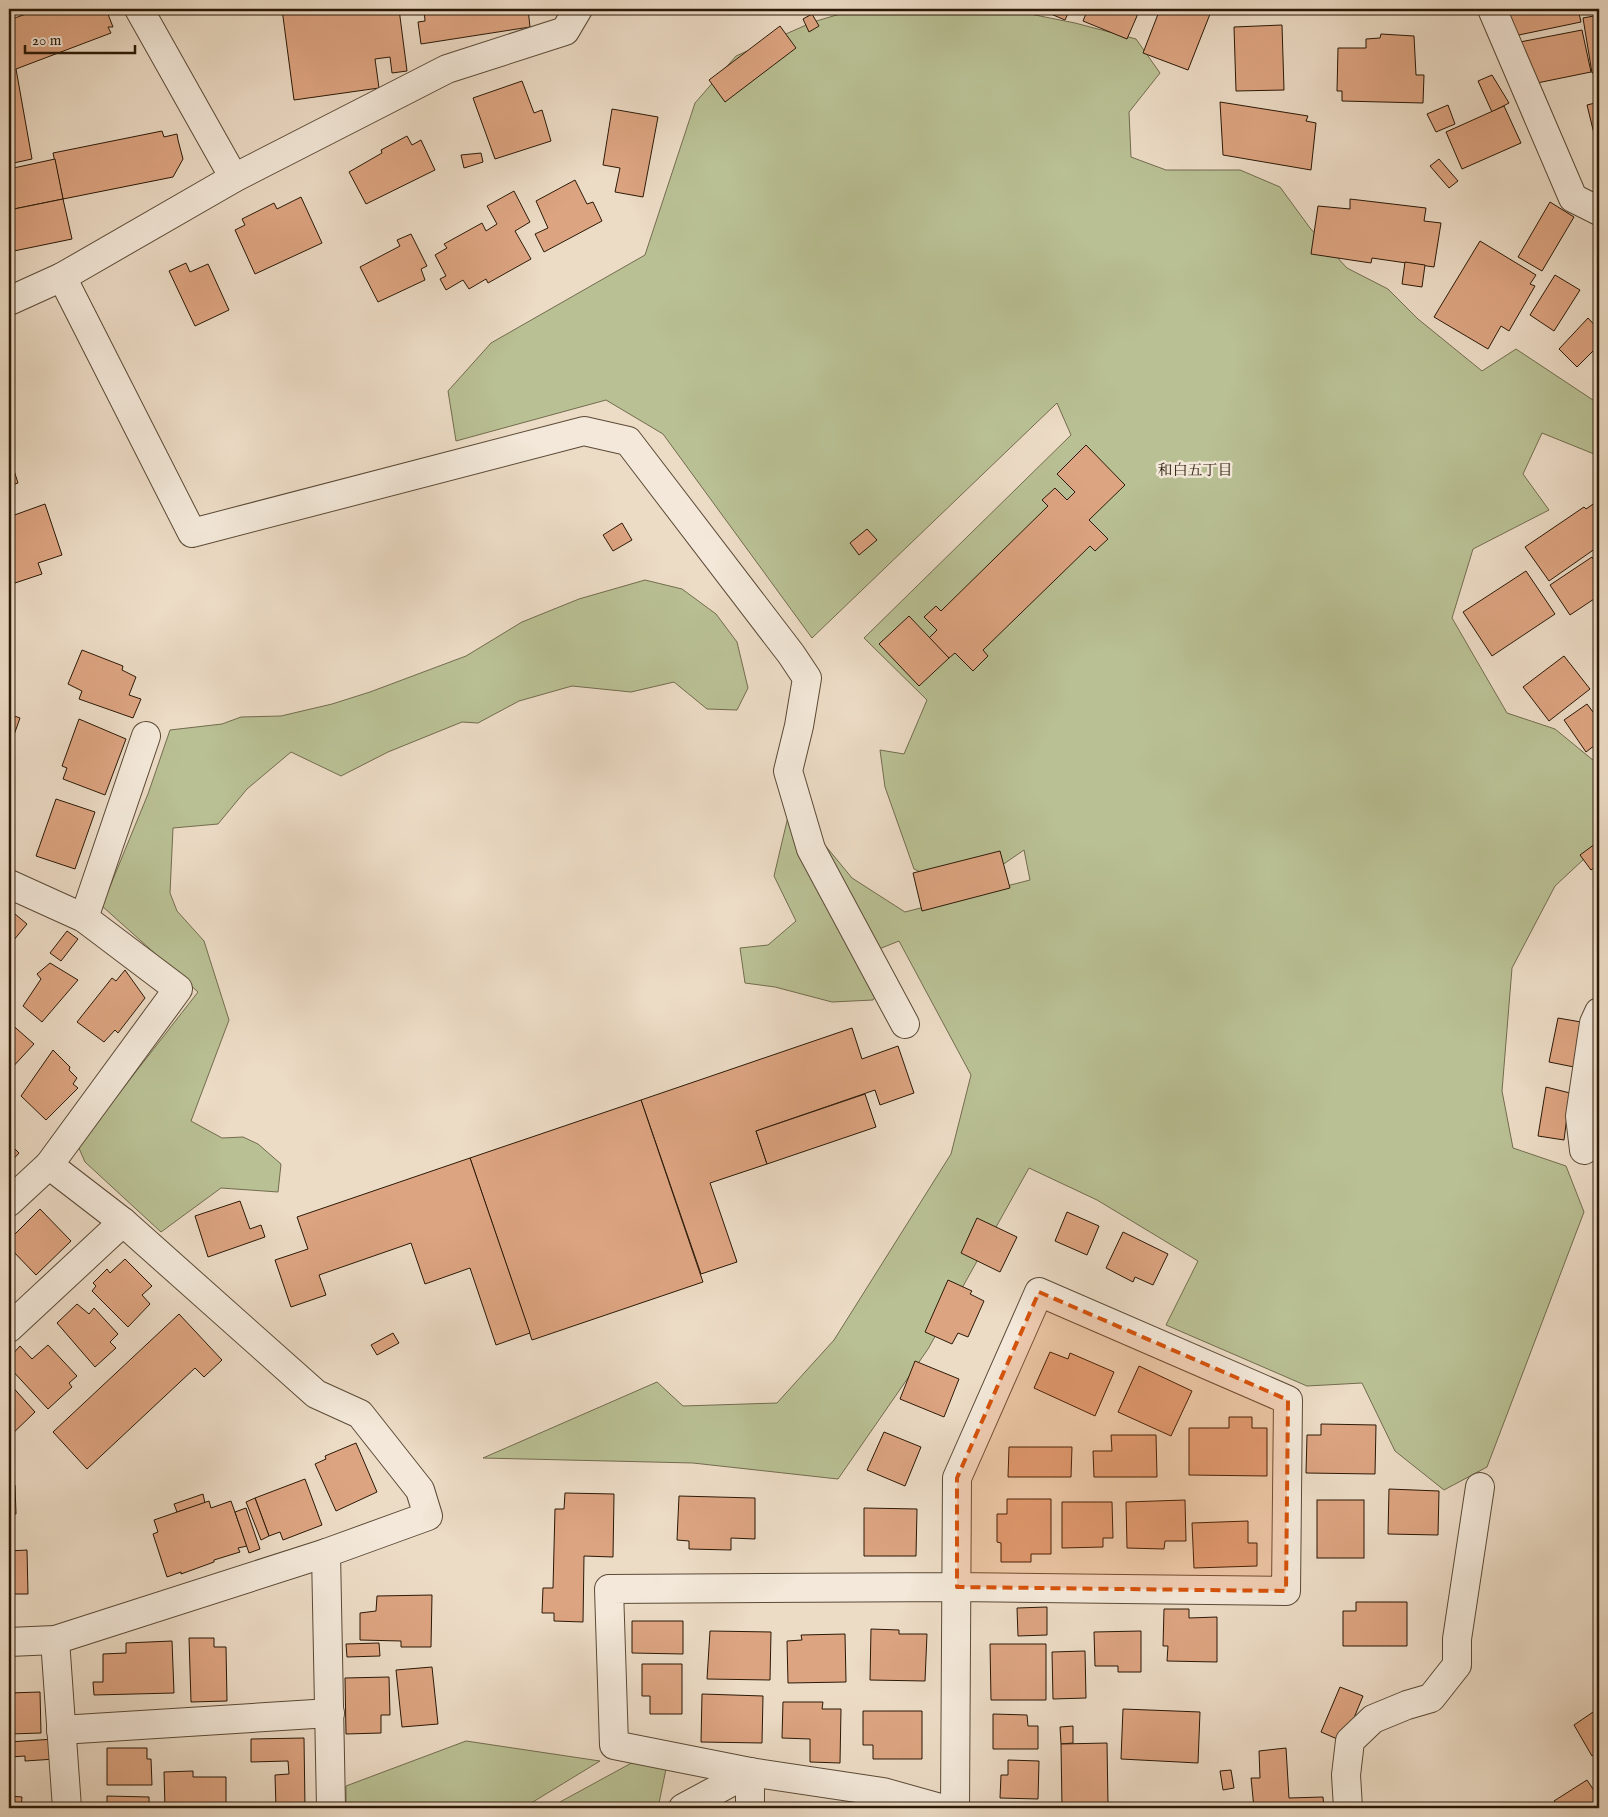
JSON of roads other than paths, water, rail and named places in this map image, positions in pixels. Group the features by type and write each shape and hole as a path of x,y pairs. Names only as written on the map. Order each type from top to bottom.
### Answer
{"street":[{"path":"139,9 234,178"},
{"path":"9,301 62,277 234,178 447,69 565,31 578,9"},
{"path":"1492,9 1573,198 1599,211"},
{"path":"62,277 192,533 584,431 628,441 791,654 806,678 799,726 788,771 811,849 906,1024"},
{"path":"84,918 146,736"},
{"path":"9,884 84,918 178,990 49,1165 9,1202"},
{"path":"1584,1150 1580,1116 1594,1023 1599,1012"},
{"path":"9,1642 55,1640 326,1553 428,1516 420,1490 360,1414 316,1394 123,1222 49,1165"},
{"path":"9,1328 123,1222"},
{"path":"940,1808 883,1792 750,1772 614,1745 609,1588 957,1587 1286,1591 1288,1400 1039,1292 958,1478 957,1587 955,1808"},
{"path":"1348,1808 1346,1775 1350,1741 1373,1719 1406,1705 1431,1698 1457,1665 1457,1639 1480,1487"},
{"path":"326,1553 331,1808"},
{"path":"55,1640 67,1808"},
{"path":"61,1730 330,1713"},
{"path":"682,1808 750,1772"},
{"path":"750,1772 750,1808"}],"district":[{"name":"和白五丁目","path":"1195,470"}]}
